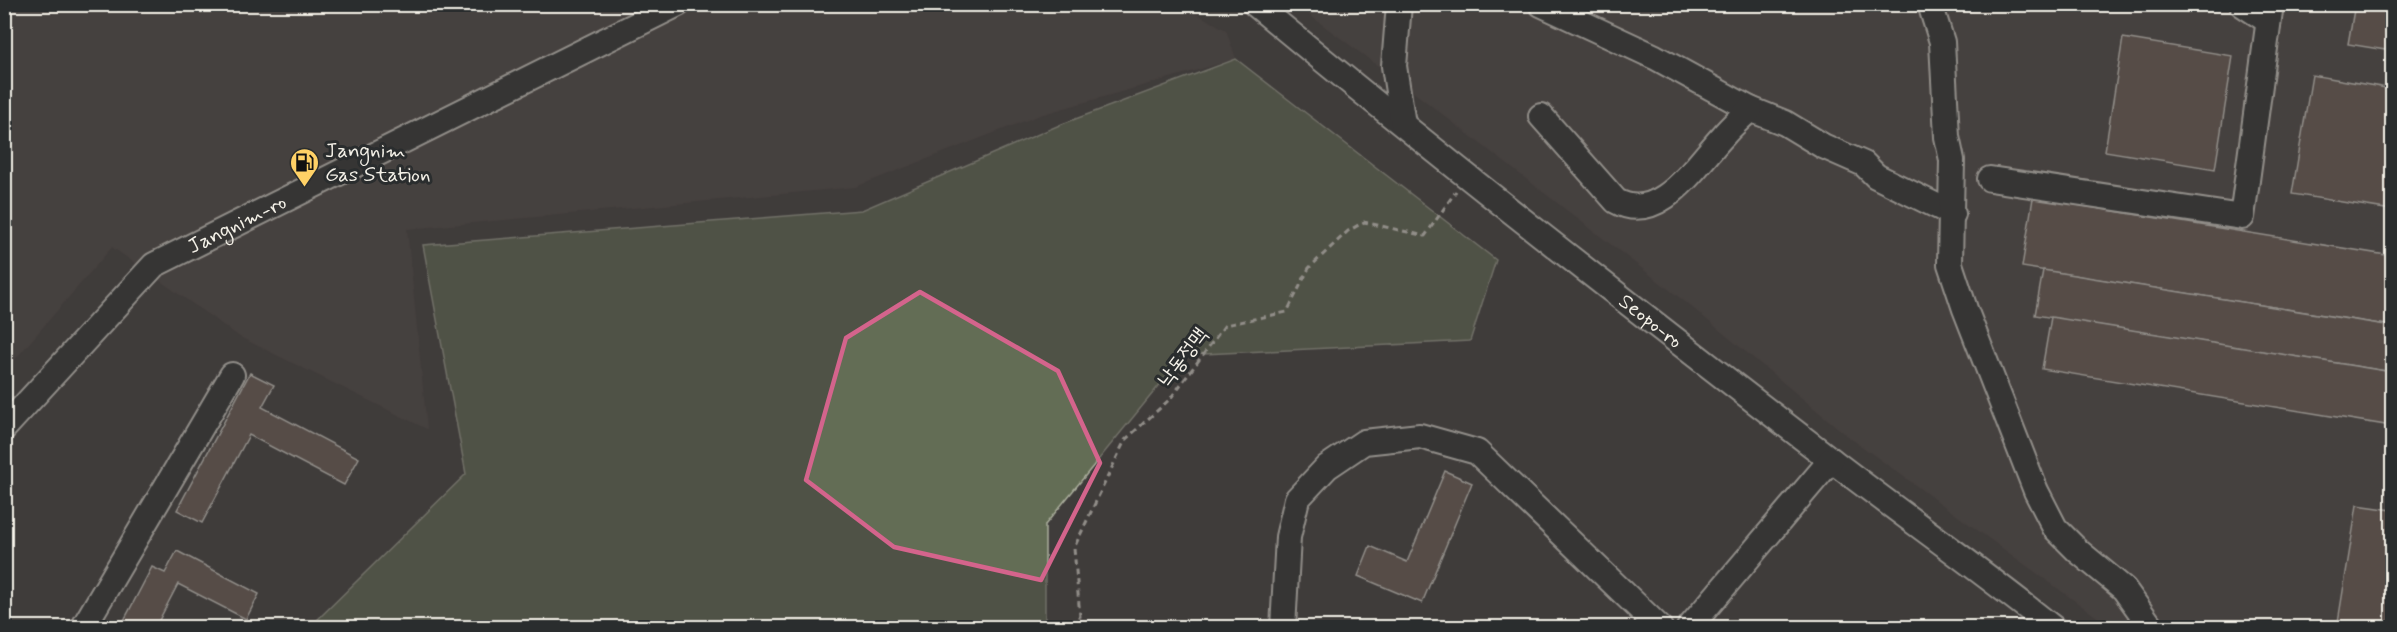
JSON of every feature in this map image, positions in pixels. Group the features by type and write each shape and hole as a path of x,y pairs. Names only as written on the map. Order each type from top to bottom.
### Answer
{"street":[{"name":"Seopo-ro","path":"1255,4 1403,124 1831,460 1991,577 2053,627"},
{"path":"1399,4 1394,66 1403,124"},
{"path":"1540,4 1655,57 1750,109 1785,123 1823,146 1864,164 1876,176 1953,214"},
{"path":"1930,4 1941,42 1947,137 1952,160 1953,214 1950,264 2036,491 2055,528 2078,551 2124,589 2152,627"},
{"path":"1990,178 2242,218 2269,13 2242,4"},
{"name":"Jangnim-ro","path":"4,428 154,265 677,5"},
{"path":"1541,116 1616,201 1629,208 1642,206 1671,191 1694,173 1721,137 1750,109"},
{"path":"83,627 232,375"},
{"path":"1283,627 1288,537 1298,499 1327,467 1364,442 1420,436 1477,453 1660,627"},
{"path":"1689,627 1831,460"}],"path":[{"name":"낙동정맥","path":"1081,627 1074,548 1125,440 1170,399 1225,325 1287,312 1309,268 1348,231 1364,222 1425,236 1446,208 1465,173"}],"highlighted area":[{"path":"920,292 1058,371 1100,463 1041,580 894,547 806,480 846,338"}],"shaded area":[{"path":"1179,4 1226,30 1236,59 1040,115 855,187 407,229 427,429 240,337 112,247 5,371 5,5"},
{"path":"1296,5 2392,5 2392,627 2111,627 1849,437 1688,304 1424,100"}],"green space":[{"path":"1236,59 1496,260 1470,341 1184,355 1045,525 1045,627 310,627 466,474 423,245 862,210 1062,124"}],"building":[{"path":"2355,4 2392,4 2392,51 2348,44"},
{"path":"2123,38 2233,56 2215,169 2105,151"},
{"path":"2312,75 2392,89 2392,210 2292,194"},
{"path":"2033,198 2392,256 2392,326 2022,267"},
{"path":"2043,270 2392,326 2392,372 2035,315"},
{"path":"2051,317 2392,372 2392,426 2042,369"},
{"path":"250,373 274,385 262,407 359,458 344,485 249,435 202,523 177,510"},
{"path":"1445,471 1472,483 1422,603 1358,576 1370,546 1407,562"},
{"path":"2357,505 2392,510 2392,628 2337,628"},
{"path":"177,551 259,594 246,619 178,584 155,628 120,628 152,567 165,573"}],"place":[{"name":"Jangnim Gas Station","path":"304,188"}]}
